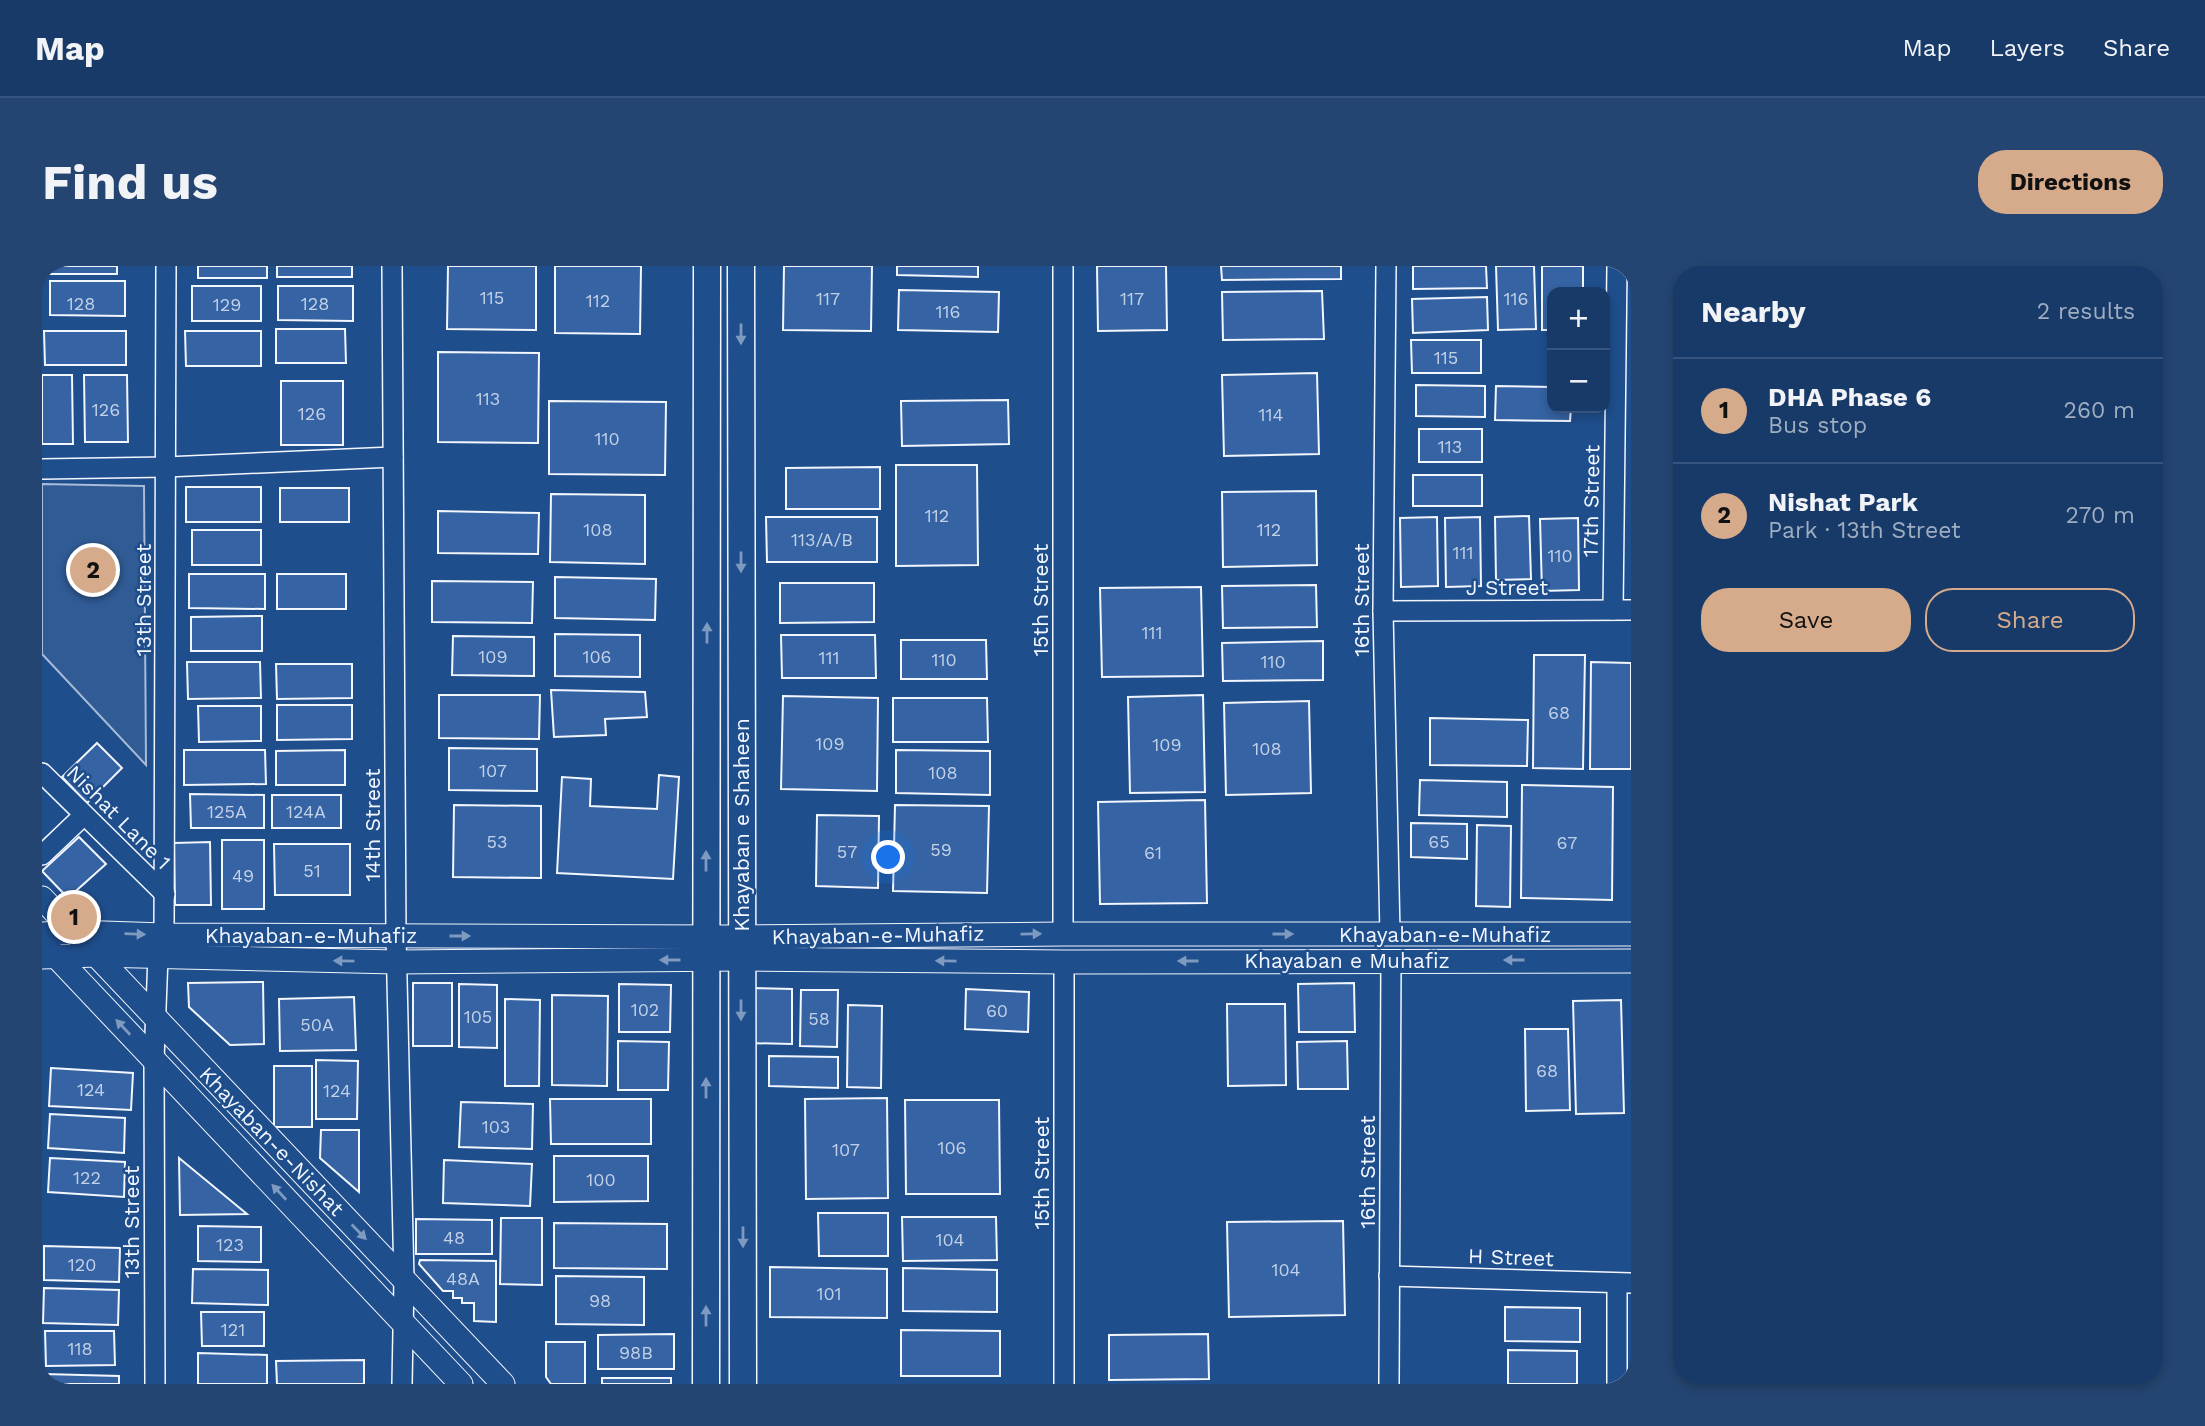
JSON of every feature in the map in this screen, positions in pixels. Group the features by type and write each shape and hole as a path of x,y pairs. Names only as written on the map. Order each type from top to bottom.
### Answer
{"main road":[{"name":"Khayaban e Shaheen","path":"705,1384 707,266"},
{"name":"Khayaban e Shaheen","path":"741,266 743,1384"}],"street":[{"name":"13th Street","path":"155,1384 154,1060 165,894 166,266"},
{"name":"14th Street","path":"393,266 396,962 404,1280 402,1384"},
{"name":"15th Street","path":"1062,934 1063,266"},
{"name":"16th Street","path":"1385,266 1383,611 1390,933"},
{"name":"17th Street","path":"1616,266 1622,610"},
{"path":"42,469 166,467 393,457"},
{"name":"J Street","path":"1383,611 1622,610"},
{"name":"Nishat Lane 1","path":"42,773 165,894"},
{"path":"42,855 83,815"},
{"name":"Khayaban-e-Nishat","path":"42,898 503,1384"},
{"name":"Khayaban-e-Muhafiz","path":"42,934 74,932 161,946 396,962 706,948"},
{"path":"1234,933 1235,961"},
{"name":"Khayaban-e-Muhafiz","path":"741,948 1062,934 1631,934"},
{"path":"1565,934 1565,960"},
{"name":"Khayaban-e-Muhafiz","path":"47,952 96,954 161,946 396,936 1064,962"},
{"name":"Khayaban-e-Nishat","path":"47,952 154,1060 461,1384"},
{"name":"16th Street","path":"1389,1384 1391,960"},
{"name":"Khayaban e Muhafiz","path":"1064,962 1631,961"},
{"name":"15th Street","path":"1064,962 1064,1384"},
{"name":"H Street","path":"1389,1276 1624,1283"},
{"path":"1617,1384 1624,1283"}],"shaded area":[{"path":"42,484 144,486 146,765 42,654"}],"building":[{"path":"42,266 117,266 117,274 42,274"},
{"path":"198,266 267,266 267,278 198,278"},
{"path":"277,266 352,266 352,277 277,277"},
{"path":"448,266 536,266 536,330 447,329"},
{"path":"555,266 641,266 640,334 555,333"},
{"path":"784,266 872,266 871,331 783,330"},
{"path":"897,266 978,266 978,277 897,275"},
{"path":"1097,266 1166,266 1167,330 1098,331"},
{"path":"1221,266 1341,266 1341,279 1222,280"},
{"path":"1413,266 1486,266 1487,288 1413,289"},
{"path":"1496,266 1534,266 1536,329 1498,330"},
{"path":"1542,266 1583,266 1583,287 1547,287 1547,330 1542,330"},
{"path":"50,281 125,281 125,316 50,315"},
{"path":"192,286 261,286 261,321 192,321"},
{"path":"278,286 353,286 353,321 278,320"},
{"path":"899,290 999,292 998,332 898,330"},
{"path":"1322,291 1324,339 1223,340 1222,292"},
{"path":"1487,297 1488,330 1413,333 1412,299"},
{"path":"276,329 345,329 346,363 276,363"},
{"path":"44,331 126,331 126,365 45,365"},
{"path":"185,331 261,331 261,366 186,366"},
{"path":"1411,340 1481,340 1481,373 1412,373"},
{"path":"438,352 539,353 538,443 438,442"},
{"path":"1317,373 1319,454 1224,456 1222,375"},
{"path":"42,375 72,375 73,444 42,444"},
{"path":"84,375 127,375 128,442 85,442"},
{"path":"281,381 343,381 343,445 281,445"},
{"path":"1416,385 1485,386 1485,417 1416,416"},
{"path":"1496,386 1547,387 1547,413 1571,413 1570,421 1495,420"},
{"path":"1008,400 1009,444 902,446 901,401"},
{"path":"549,401 666,402 665,475 549,474"},
{"path":"1419,429 1482,429 1482,462 1419,462"},
{"path":"896,465 977,465 978,565 896,566"},
{"path":"880,467 880,509 786,509 786,468"},
{"path":"1413,475 1482,475 1482,506 1413,506"},
{"path":"186,487 261,487 261,522 186,522"},
{"path":"280,488 349,488 349,522 280,522"},
{"path":"1316,491 1317,565 1223,567 1222,492"},
{"path":"551,494 645,495 645,564 550,562"},
{"path":"438,511 539,513 538,554 438,553"},
{"path":"1529,516 1531,579 1496,580 1495,517"},
{"path":"766,517 877,517 877,562 767,562"},
{"path":"1437,517 1438,586 1401,587 1400,518"},
{"path":"1480,517 1481,586 1446,587 1445,518"},
{"path":"1578,518 1579,590 1542,591 1540,519"},
{"path":"192,530 261,530 261,565 192,565"},
{"path":"189,574 265,574 265,609 189,608"},
{"path":"277,574 346,574 346,609 277,609"},
{"path":"555,577 656,579 655,620 555,618"},
{"path":"432,581 533,582 532,623 432,622"},
{"path":"780,583 874,583 874,622 780,623"},
{"path":"1316,585 1317,627 1223,628 1222,586"},
{"path":"1201,587 1203,676 1102,677 1100,588"},
{"path":"262,616 262,651 191,651 191,617"},
{"path":"555,634 640,635 640,677 555,676"},
{"path":"781,635 875,635 876,678 782,678"},
{"path":"453,636 534,637 534,676 452,675"},
{"path":"901,640 986,640 987,679 901,679"},
{"path":"1323,641 1323,680 1223,681 1222,643"},
{"path":"1534,655 1585,655 1583,769 1533,768"},
{"path":"187,662 260,662 261,698 188,699"},
{"path":"1591,662 1631,663 1631,769 1590,769"},
{"path":"276,664 352,664 352,698 277,699"},
{"path":"551,690 645,692 647,717 605,719 606,735 554,737"},
{"path":"439,695 540,695 539,739 439,738"},
{"path":"1203,695 1205,792 1130,793 1128,697"},
{"path":"783,696 878,698 877,791 781,789"},
{"path":"893,698 987,698 988,742 893,742"},
{"path":"1309,701 1311,793 1226,795 1224,703"},
{"path":"277,705 352,705 352,739 277,740"},
{"path":"198,706 261,706 261,741 199,742"},
{"path":"1430,718 1528,720 1527,766 1430,765"},
{"path":"97,743 122,768 87,803 62,777"},
{"path":"449,748 537,749 537,791 449,790"},
{"path":"184,750 265,750 266,784 184,785"},
{"path":"345,750 345,785 276,785 276,751"},
{"path":"896,750 990,751 990,795 896,793"},
{"path":"659,775 679,777 673,879 557,873 562,777 591,779 590,806 657,809"},
{"path":"1420,780 1507,782 1507,817 1419,815"},
{"path":"1522,785 1613,787 1612,900 1521,898"},
{"path":"190,794 264,795 264,828 191,828"},
{"path":"272,795 341,795 341,828 272,828"},
{"path":"1205,800 1207,903 1100,904 1098,802"},
{"path":"454,805 541,806 541,878 453,877"},
{"path":"895,805 989,806 987,893 893,891"},
{"path":"817,815 879,816 878,888 816,886"},
{"path":"1411,823 1467,824 1467,859 1411,857"},
{"path":"1477,825 1511,826 1510,907 1476,906"},
{"path":"79,837 106,864 68,898 42,871"},
{"path":"222,840 264,840 264,909 222,909"},
{"path":"210,842 211,905 175,905 174,843"},
{"path":"274,844 350,844 350,895 275,895"},
{"path":"263,982 264,1044 230,1045 189,1007 188,983"},
{"path":"413,983 452,983 452,1046 413,1046"},
{"path":"1354,983 1355,1032 1299,1032 1298,984"},
{"path":"459,984 497,985 497,1048 459,1047"},
{"path":"619,984 671,985 670,1032 619,1032"},
{"path":"748,988 792,989 792,1044 747,1043"},
{"path":"966,989 1029,992 1028,1032 965,1029"},
{"path":"801,990 838,990 837,1047 800,1046"},
{"path":"552,995 608,996 607,1086 552,1085"},
{"path":"354,997 356,1050 280,1051 279,999"},
{"path":"505,999 540,1000 539,1086 505,1086"},
{"path":"1621,1000 1624,1113 1576,1114 1573,1001"},
{"path":"1227,1004 1285,1004 1286,1085 1228,1086"},
{"path":"848,1005 882,1006 881,1088 847,1087"},
{"path":"1525,1029 1568,1029 1570,1110 1526,1111"},
{"path":"618,1041 669,1042 668,1090 618,1090"},
{"path":"1347,1041 1348,1089 1298,1089 1297,1042"},
{"path":"769,1056 838,1057 838,1088 769,1086"},
{"path":"316,1060 358,1061 357,1119 316,1119"},
{"path":"274,1066 312,1066 312,1127 274,1127"},
{"path":"51,1068 133,1073 131,1110 49,1106"},
{"path":"887,1098 888,1198 806,1199 805,1099"},
{"path":"550,1099 651,1099 651,1144 551,1144"},
{"path":"905,1100 999,1100 1000,1194 906,1194"},
{"path":"461,1102 533,1104 532,1149 459,1147"},
{"path":"50,1114 125,1118 124,1153 48,1148"},
{"path":"321,1130 359,1130 359,1192 320,1158"},
{"path":"554,1156 648,1156 648,1201 554,1202"},
{"path":"50,1158 125,1162 124,1197 48,1192"},
{"path":"179,1158 247,1214 180,1215"},
{"path":"444,1160 532,1164 530,1206 443,1203"},
{"path":"818,1213 888,1213 888,1256 819,1256"},
{"path":"902,1217 996,1217 997,1260 903,1261"},
{"path":"501,1218 542,1218 542,1285 500,1284"},
{"path":"416,1219 492,1220 492,1254 416,1254"},
{"path":"1343,1221 1345,1315 1229,1317 1227,1222"},
{"path":"554,1223 667,1224 667,1269 554,1268"},
{"path":"198,1226 261,1227 261,1262 198,1261"},
{"path":"44,1246 120,1248 119,1282 44,1280"},
{"path":"420,1260 496,1261 496,1322 474,1321 474,1303 462,1303 462,1298 453,1298 453,1291 443,1291 419,1264"},
{"path":"770,1267 887,1269 887,1318 770,1317"},
{"path":"903,1268 997,1270 997,1312 903,1311"},
{"path":"193,1269 268,1270 268,1305 192,1303"},
{"path":"556,1276 644,1277 644,1325 556,1324"},
{"path":"44,1288 119,1290 118,1325 43,1323"},
{"path":"1505,1307 1580,1308 1580,1342 1505,1341"},
{"path":"201,1312 264,1312 264,1346 202,1346"},
{"path":"901,1330 1000,1331 1000,1376 901,1376"},
{"path":"45,1331 114,1331 115,1365 46,1366"},
{"path":"674,1334 674,1369 598,1369 598,1335"},
{"path":"1208,1334 1209,1379 1109,1380 1109,1335"},
{"path":"546,1342 585,1342 585,1384 551,1384 546,1377"},
{"path":"1508,1350 1577,1351 1577,1384 1508,1384"},
{"path":"198,1353 267,1355 267,1384 198,1384"},
{"path":"364,1360 364,1384 277,1384 276,1361"},
{"path":"44,1374 119,1376 119,1384 44,1384"},
{"path":"602,1378 671,1378 671,1384 602,1384"}],"place":[{"name":"Nishat Park","path":"93,570"},
{"name":"DHA Phase 6","path":"74,917"}]}
